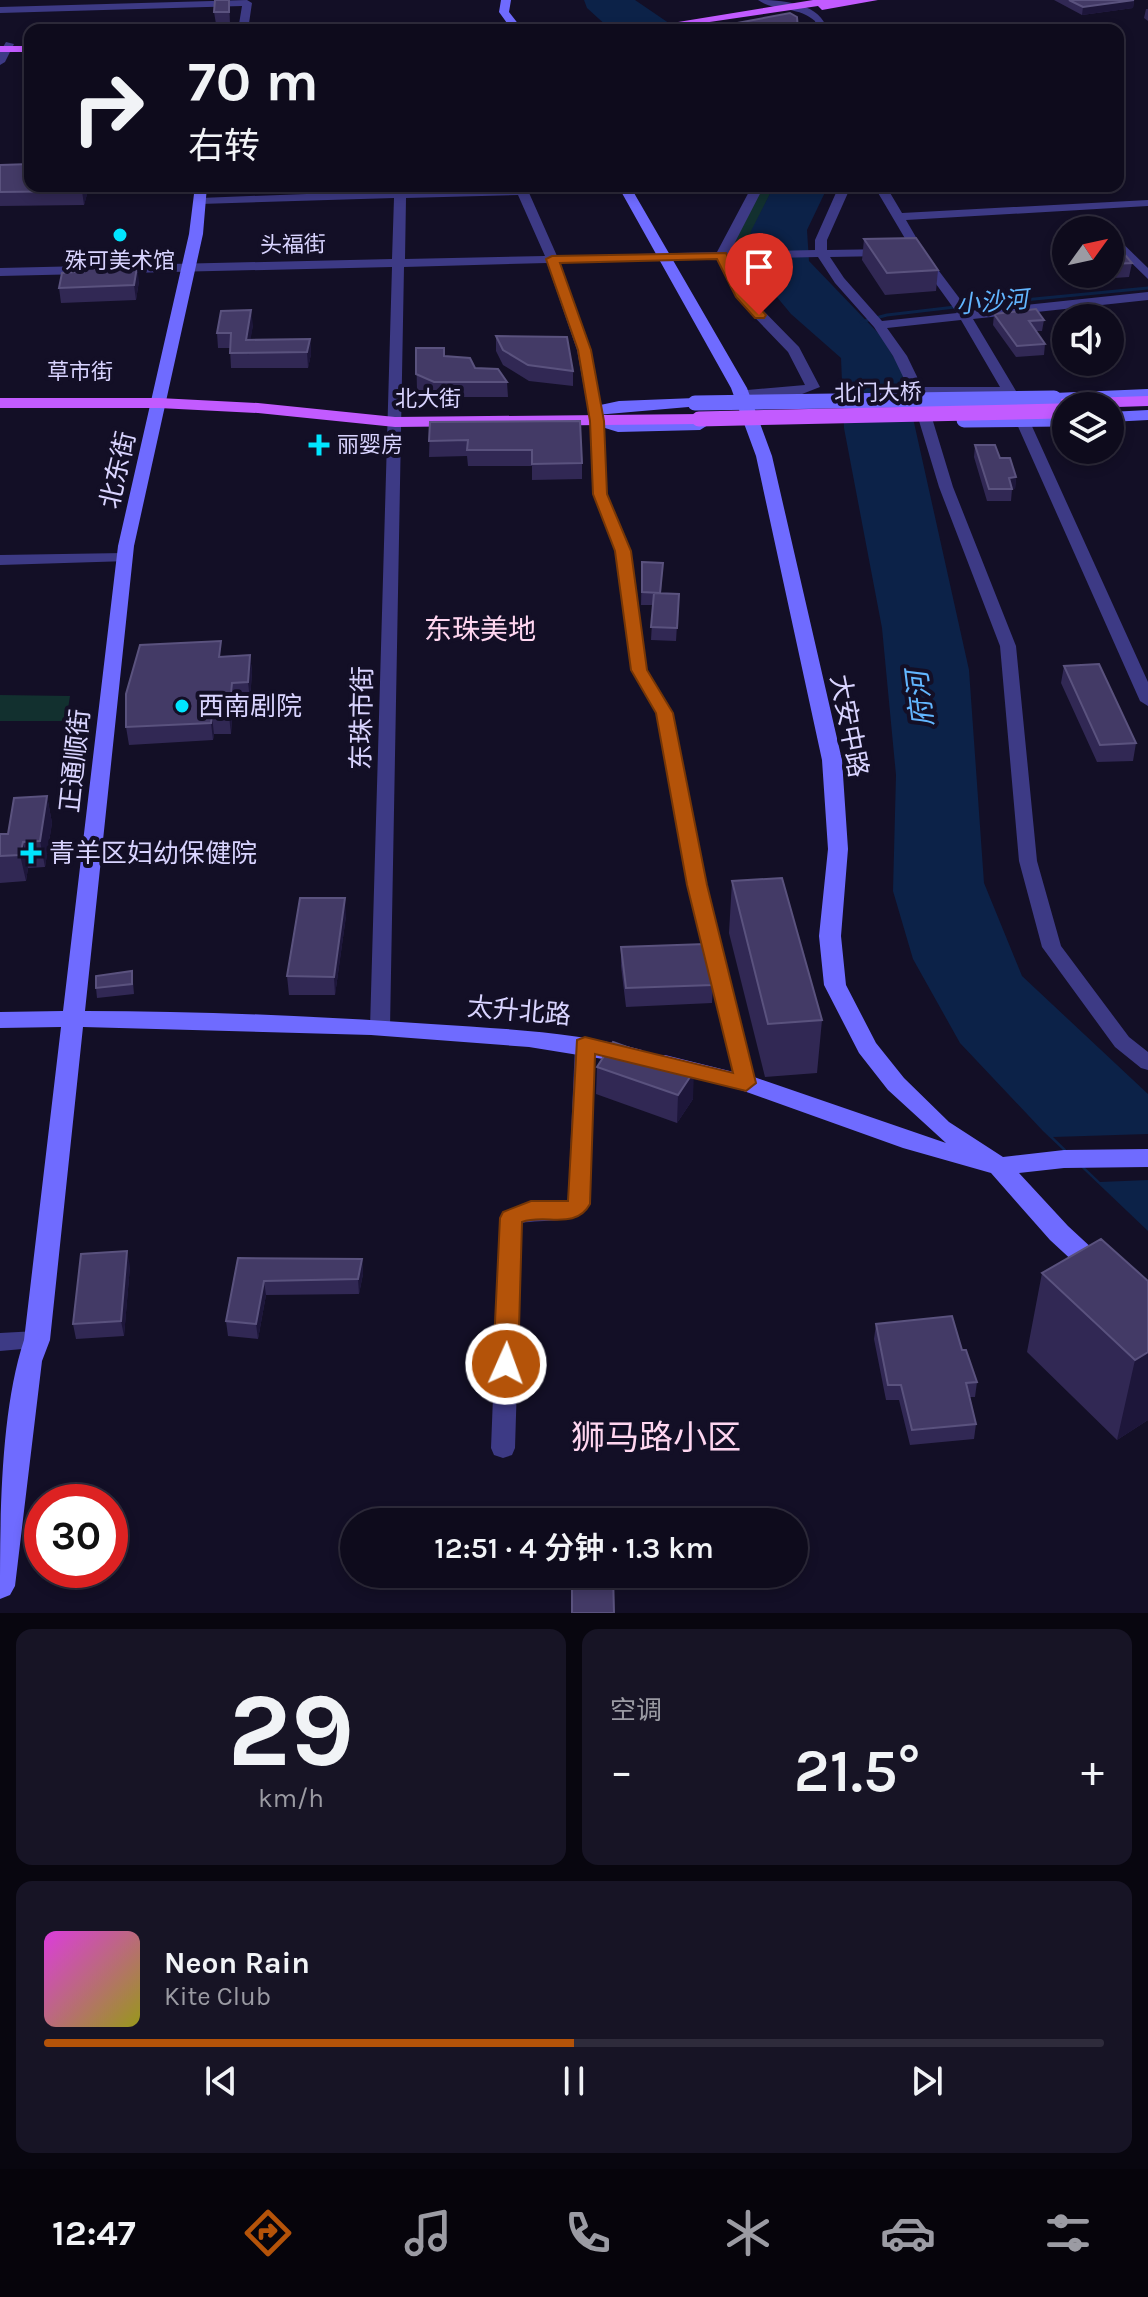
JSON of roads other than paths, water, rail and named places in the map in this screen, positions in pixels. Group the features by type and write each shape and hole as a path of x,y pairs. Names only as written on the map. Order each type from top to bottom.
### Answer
{"main road":[{"path":"705,24 777,8 834,0"},
{"path":"713,24 873,0"},
{"path":"4,47 24,46"},
{"name":"草市街","path":"0,394 159,398"},
{"name":"北大街","path":"159,398 258,408 395,415 596,416"},
{"name":"草市街","path":"0,403 159,398"},
{"path":"1124,403 1148,401"},
{"path":"1124,409 1148,408"}],"street":[{"path":"506,0 504,12 513,24"},
{"path":"763,0 777,8 809,9 817,15 820,24"},
{"path":"0,10 247,3 244,24"},
{"path":"0,62 4,47"},
{"path":"201,193 400,195 460,192"},
{"path":"521,192 552,259 584,350 596,416 600,494 623,551 639,670 665,713 697,885 746,1083"},
{"name":"大安中路","path":"627,192 741,394 764,456 832,760 838,823 830,921 835,985 867,1047 896,1084 941,1128 999,1166 1059,1233 1117,1286"},
{"path":"741,394 797,392 813,387 794,350 742,297 722,255 755,192"},
{"path":"842,192 816,253 875,321 900,356 917,391 946,487 1008,646 1028,861 1052,947 1122,1042 1148,1063"},
{"path":"884,192 919,252 954,297 1009,391 1148,701"},
{"name":"北东街","path":"124,558 188,268 201,193"},
{"name":"东珠市街","path":"380,1028 400,195"},
{"path":"900,217 1148,203"},
{"path":"1083,207 1092,216"},
{"path":"1124,250 1148,275"},
{"name":"头福街","path":"0,272 919,252"},
{"path":"875,321 1148,296"},
{"path":"917,391 1009,391"},
{"path":"1124,398 1148,394"},
{"path":"596,416 619,406 698,414 1052,410"},
{"path":"596,416 618,427 698,414 1052,410"},
{"path":"1124,416 1148,415"},
{"path":"0,560 124,558"},
{"name":"正通顺街","path":"0,1586 29,1361 37,1340 124,558"},
{"name":"太升北路","path":"0,1020 226,1019 585,1045 746,1083 911,1142 999,1166 1064,1159 1148,1158"},
{"path":"503,1448 511,1218 531,1210 568,1212 579,1204 585,1045"},
{"path":"0,1342 37,1340"}],"water":[{"path":"584,0 635,0 670,24 605,24 587,8"},
{"name":"府河","path":"771,192 825,192 807,230 809,261 881,336 903,373 969,670 984,883 1022,976 1148,1094 1148,1231 1043,1131 960,1043 913,959 893,891 896,775 882,628 844,428 841,358 791,314 748,262 751,231"}],"waterway":[{"name":"小沙河","path":"963,306 1148,288"},
{"name":"小沙河","path":"861,322 887,315 955,307"}],"place":[{"name":"殊可美术馆","path":"120,235"},
{"name":"丽婴房","path":"319,445"},
{"name":"西南剧院","path":"182,706"},
{"name":"青羊区妇幼保健院","path":"31,853"}],"district":[{"name":"东珠美地","path":"480,629"},
{"name":"狮马路小区","path":"656,1438"}]}
